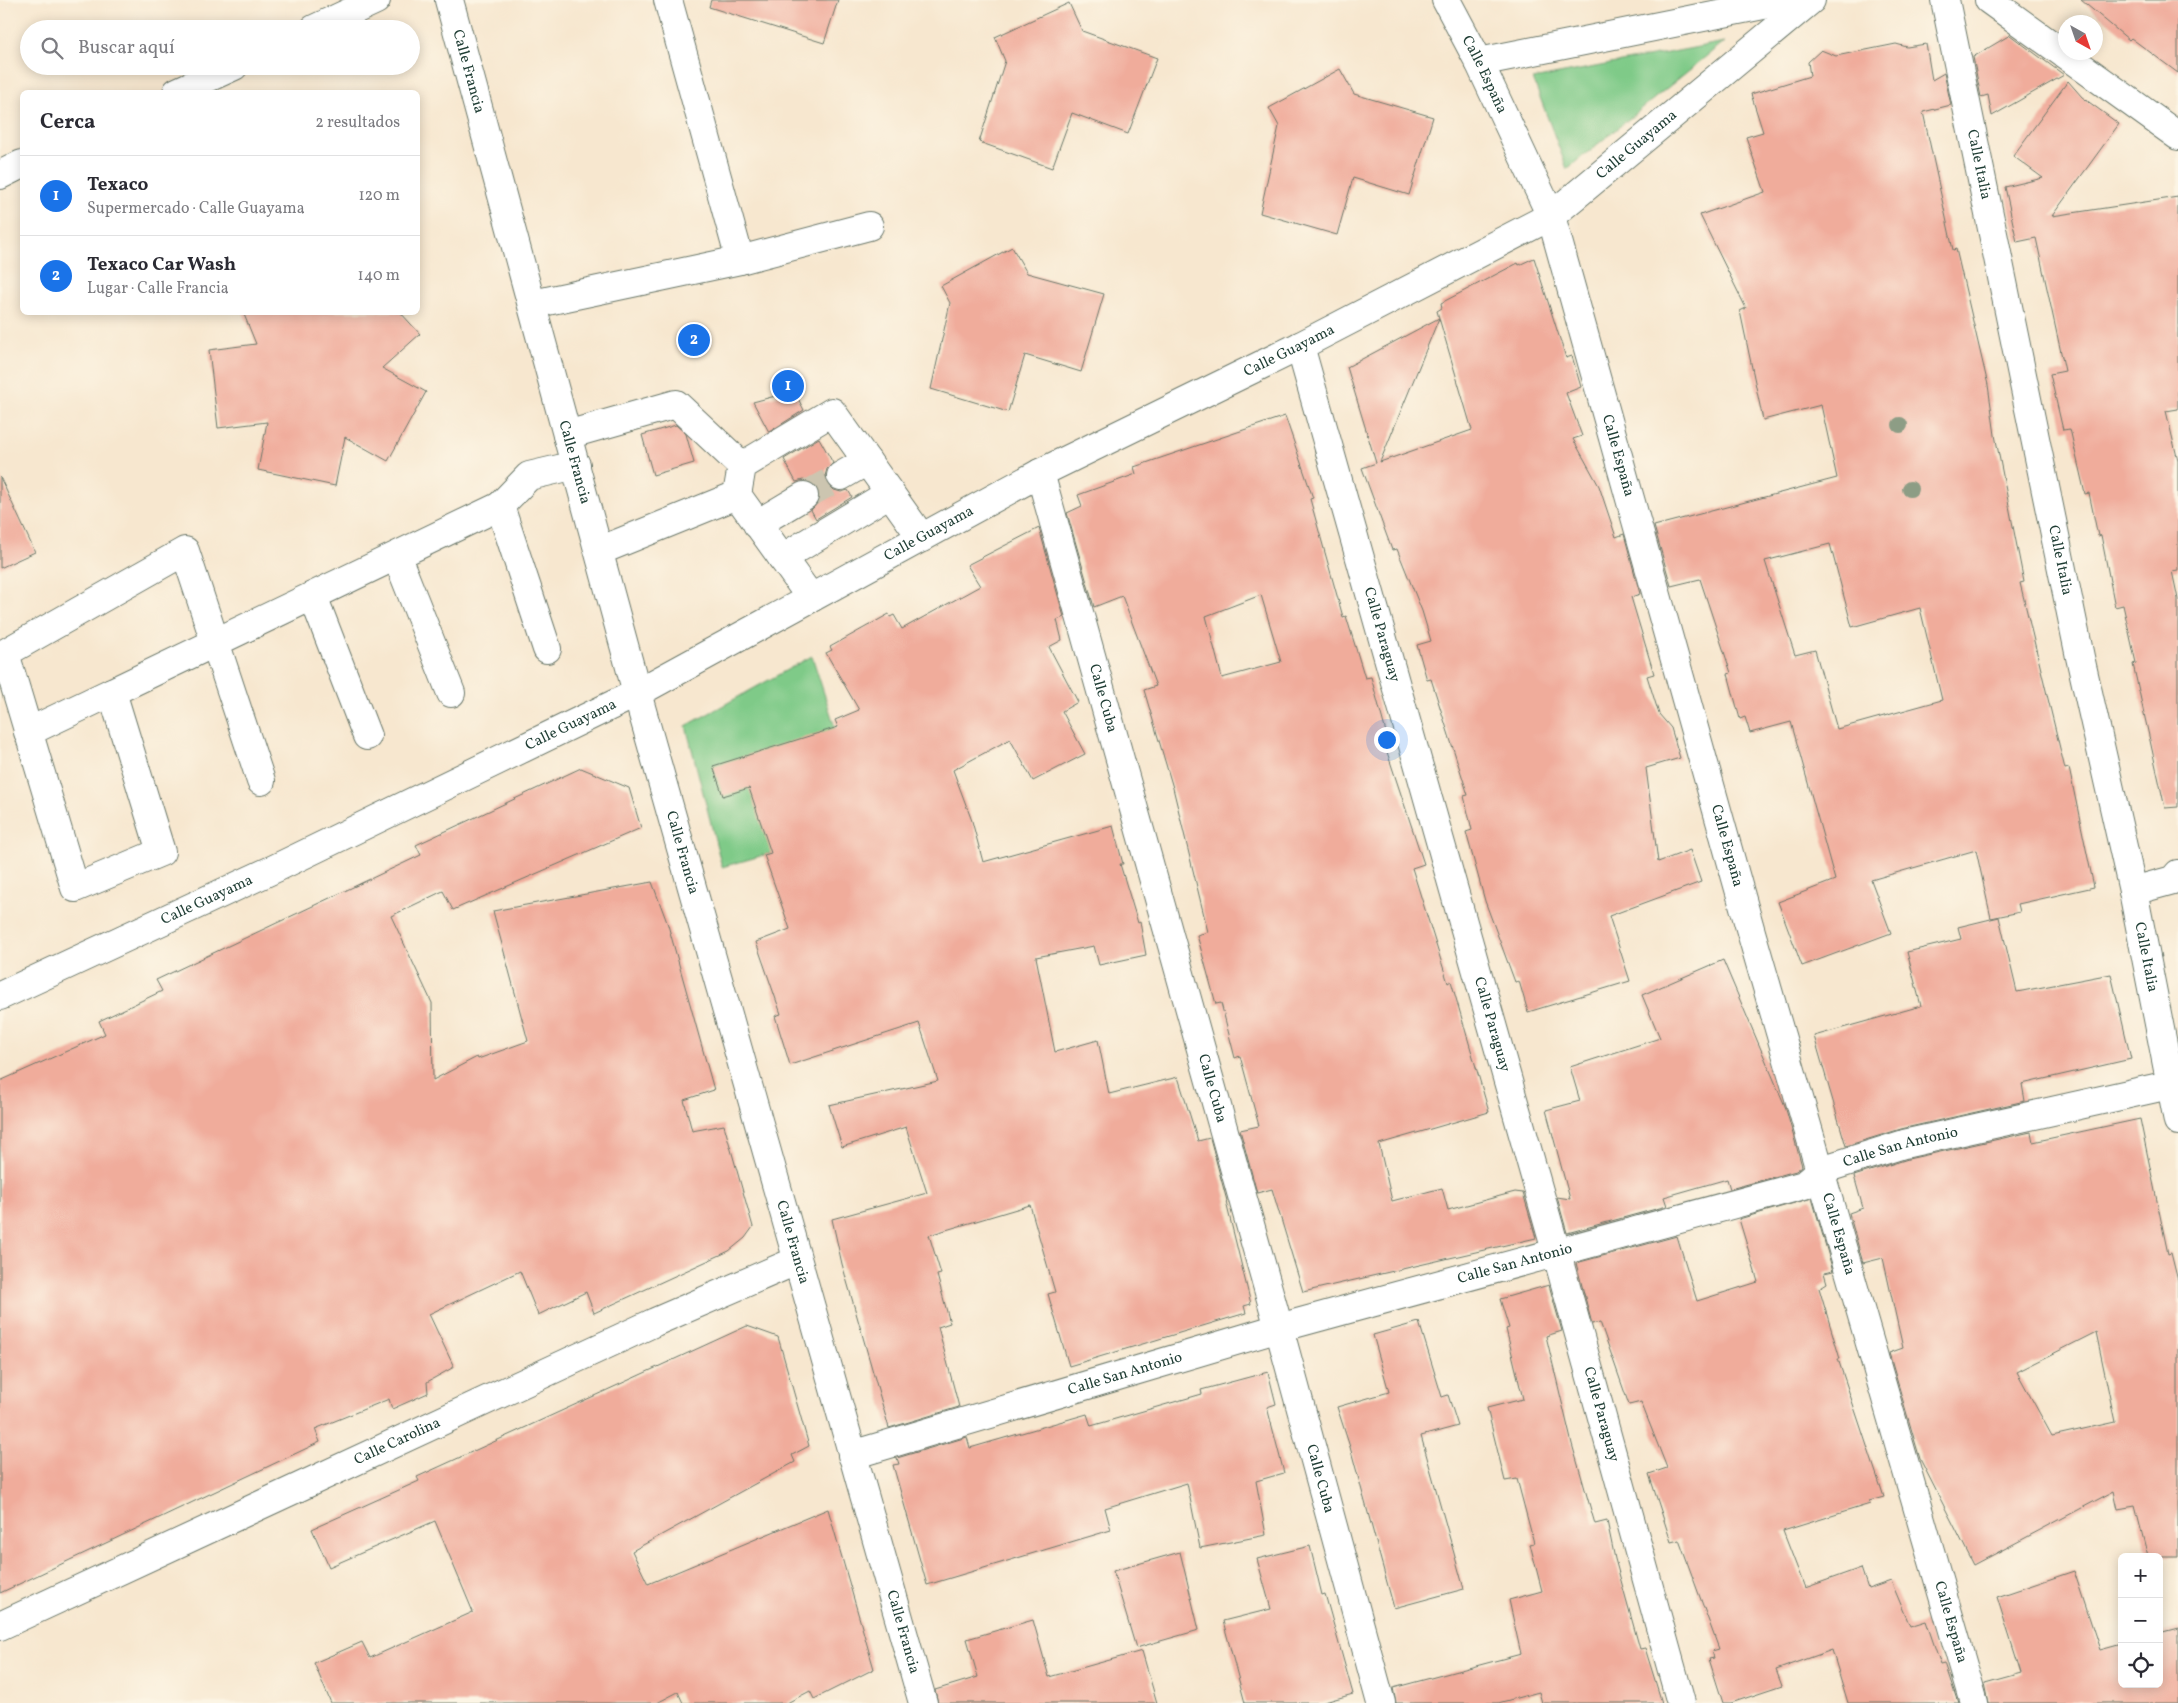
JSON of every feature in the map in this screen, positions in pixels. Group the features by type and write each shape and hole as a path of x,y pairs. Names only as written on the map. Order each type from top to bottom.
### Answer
{"street":[{"path":"333,20 376,0"},
{"name":"Calle Francia","path":"449,0 637,693 923,1703"},
{"path":"668,0 740,260"},
{"name":"Calle España","path":"1446,0 1478,62 1551,216 1751,932 1821,1170 1831,1214 1974,1703"},
{"path":"1478,62 1788,0"},
{"name":"Calle Guayama","path":"0,996 276,868 637,693 1040,473 1300,346 1551,216 1811,0"},
{"name":"Calle Italia","path":"1945,0 2080,657 2134,891 2174,1084 2178,1121"},
{"path":"1989,0 2178,136"},
{"path":"181,90 214,75"},
{"path":"0,174 20,165"},
{"path":"533,304 740,260 869,226"},
{"name":"Calle Paraguay","path":"1300,346 1556,1251 1681,1703"},
{"path":"567,435 676,404 742,466"},
{"path":"811,598 736,495 742,466 832,412 922,538"},
{"path":"840,476 867,461"},
{"path":"28,732 216,644 500,506 529,476 576,465"},
{"name":"Calle Cuba","path":"1040,473 1279,1328 1381,1703"},
{"path":"782,558 890,493"},
{"path":"598,550 736,495"},
{"path":"757,524 804,496"},
{"path":"500,506 547,649"},
{"path":"112,692 161,852 75,888 5,653 185,551 261,781"},
{"path":"397,557 451,693"},
{"path":"313,596 368,736"},
{"path":"2134,891 2173,880 2178,874"},
{"name":"Calle San Antonio","path":"852,1454 1279,1328 1804,1185 1821,1170 1904,1144 2174,1084"},
{"name":"Calle Carolina","path":"0,1626 654,1322 796,1260"}],"green space":[{"path":"1724,42 1567,169 1533,79"},
{"path":"812,656 853,783 824,838 722,867 686,726"}],"building":[{"path":"711,0 838,0 824,43 709,7"},
{"path":"2081,0 2178,0 2178,73 2131,38 2129,40 2103,18 2103,15 2099,15"},
{"path":"1069,3 1082,31 1157,58 1128,134 1072,113 1052,168 979,142 1005,61 995,37"},
{"path":"2010,35 2064,75 1992,116 1988,95 1981,97 1973,57"},
{"path":"1896,44 1907,47 1926,44 1932,80 1944,73 1951,105 1923,112 1953,250 1956,249 1988,385 1995,435 2024,582 2020,583 2065,769 2069,768 2094,887 2018,904 2020,912 1991,918 1976,850 1871,880 1891,933 1802,966 1778,902 1835,880 1791,722 1750,733 1745,717 1740,719 1728,674 1731,673 1700,579 1671,586 1654,526 1837,478 1821,405 1763,420 1740,311 1746,308 1700,215 1765,192 1746,137 1763,132 1751,94 1810,76 1808,62 1821,50 1836,56","holes":["1830,544 1852,627 1920,608 1942,700 1837,729 1815,650 1795,655 1765,561"]},
{"path":"1340,69 1354,94 1433,117 1409,195 1353,178 1337,235 1260,213 1279,126 1269,108"},
{"path":"2068,81 2082,97 2119,124 2052,216 2178,197 2178,409 2166,411 2178,461 2178,570 2172,571 2178,599 2178,807 2165,808 2133,664 2136,663 2123,605 2115,607 2101,535 2098,536 2089,493 2085,494 2070,429 2063,430 2050,374 2065,371 2036,238 2017,242 2005,187 2043,178 2013,156"},
{"path":"1012,247 1027,273 1104,294 1081,372 1025,355 1008,412 931,389 950,303 941,286"},
{"path":"1534,258 1566,358 1572,356 1581,387 1566,393 1582,436 1573,439 1599,486 1616,537 1624,534 1640,594 1631,597 1654,674 1647,676 1659,714 1671,728 1680,758 1646,768 1658,862 1690,850 1701,882 1609,916 1630,981 1528,1012 1519,981 1515,982 1485,901 1466,832 1472,830 1464,796 1468,795 1431,679 1427,680 1417,645 1431,641 1422,611 1397,549 1392,550 1362,468 1376,463 1347,367 1439,318 1437,311 1442,308 1441,303 1518,263 1519,265","holes":["1439,318 1472,430 1380,462"]},
{"path":"244,315 403,315 420,334 382,368 426,392 388,461 345,437 335,486 258,470 267,422 218,428 209,350 256,344"},
{"path":"794,391 804,410 769,432 753,402"},
{"path":"1285,416 1313,498 1310,499 1343,617 1346,616 1365,678 1371,677 1391,751 1387,752 1424,864 1412,868 1448,983 1451,981 1489,1112 1379,1144 1392,1201 1442,1188 1448,1210 1515,1192 1523,1193 1536,1238 1303,1292 1272,1189 1257,1193 1240,1130 1259,1126 1240,1056 1235,1058 1221,1003 1216,1004 1197,935 1208,932 1173,788 1144,690 1156,686 1122,596 1094,607 1067,513 1082,506 1078,495 1136,474 1134,467","holes":["1261,595 1281,662 1222,678 1206,616"]},
{"path":"676,425 686,434 694,463 653,475 642,435"},
{"path":"819,438 833,463 827,469 825,476 827,483 834,490 841,492 848,490 852,497 816,519 811,510 818,503 820,495 818,488 811,482 803,480 796,482 784,459"},
{"path":"0,477 35,552 0,568"},
{"path":"1039,528 1064,617 1057,620 1062,640 1049,647 1078,702 1062,711 1085,754 1033,781 1010,739 953,770 972,821 983,862 1113,826 1123,864 1120,864 1138,923 1140,922 1146,955 1099,965 1094,946 1036,957 1055,1052 1098,1040 1109,1094 1178,1077 1198,1141 1210,1138 1251,1304 1244,1306 1246,1313 1069,1366 1048,1294 1055,1292 1030,1205 929,1235 941,1274 937,1275 950,1323 938,1327 959,1407 889,1428 842,1264 832,1219 927,1193 906,1127 842,1147 829,1105 938,1081 919,1023 790,1065 775,1016 781,1014 756,942 790,929 764,855 771,853 749,788 723,796 713,766 838,727 835,720 859,710 826,653 832,650 830,647 889,614 890,617 894,615 902,629 980,586 967,565"},
{"path":"581,768 629,788 641,828 453,910 443,891 391,916 432,1003 433,1080 477,1057 478,1059 528,1041 493,911 652,882 668,925 714,1090 684,1100 692,1131 724,1125 753,1227 745,1238 729,1251 594,1313 586,1292 538,1315 520,1271 429,1314 454,1367 427,1382 428,1393 392,1409 389,1399 315,1429 320,1442 0,1593 0,1081 105,1034 99,1021 162,991 156,980 421,855 416,845"},
{"path":"1999,917 2017,992 2111,974 2131,1059 2022,1084 2025,1101 1901,1129 1846,1146 1814,1036 1921,1006 1907,952 1961,939 1958,927"},
{"path":"1723,960 1785,1106 1802,1166 1796,1171 1730,1189 1727,1179 1664,1197 1667,1206 1567,1233 1557,1197 1570,1199 1546,1110 1580,1101 1570,1067 1660,1038 1642,995"},
{"path":"2140,1119 2168,1254 2171,1253 2178,1281 2178,1557 2163,1557 2163,1553 2147,1553 2135,1506 2118,1509 2114,1491 1974,1565 1920,1459 1889,1353 1903,1348 1883,1258 1863,1263 1849,1213 1863,1208 1854,1176 1908,1159 2031,1132 2033,1142","holes":["2096,1332 2115,1422 2052,1436 2017,1372"]},
{"path":"1812,1198 1833,1271 1824,1273 1827,1283 1819,1288 1840,1359 1838,1359 1884,1497 1869,1501 1870,1504 1783,1531 1805,1588 1861,1568 1868,1589 1891,1581 1910,1626 1926,1621 1941,1665 1945,1664 1958,1703 1848,1703 1832,1650 1776,1670 1782,1686 1731,1703 1723,1703 1709,1659 1714,1658 1712,1651 1719,1649 1679,1540 1671,1542 1649,1474 1667,1468 1641,1402 1629,1405 1600,1322 1592,1324 1576,1263 1677,1236 1697,1301 1758,1282 1739,1219"},
{"path":"1549,1285 1562,1331 1546,1336 1572,1444 1595,1524 1607,1521 1615,1559 1640,1649 1645,1648 1662,1703 1542,1703 1539,1692 1498,1703 1396,1703 1393,1688 1521,1654 1509,1600 1542,1591 1530,1544 1534,1543 1517,1479 1505,1481 1487,1408 1523,1399 1506,1329 1509,1328 1500,1299"},
{"path":"1419,1322 1442,1397 1448,1395 1458,1426 1421,1436 1464,1589 1394,1608 1350,1447 1337,1407 1389,1392 1373,1335"},
{"path":"747,1326 778,1337 809,1446 792,1455 795,1462 632,1551 648,1584 828,1509 874,1669 814,1699 810,1691 787,1703 683,1703 678,1692 657,1703 331,1703 314,1663 362,1642 370,1658 473,1612 435,1521 329,1567 312,1529 419,1481 417,1477"},
{"path":"1268,1372 1276,1404 1267,1407 1284,1473 1256,1481 1266,1535 1200,1548 1187,1483 1105,1508 1111,1530 927,1585 893,1465 899,1464 897,1458 967,1437 970,1448 1087,1414 1091,1426 1202,1394 1201,1390"},
{"path":"1310,1546 1322,1595 1325,1594 1353,1694 1321,1703 1245,1703 1223,1621 1271,1609 1257,1559"},
{"path":"1180,1552 1199,1630 1136,1648 1113,1571"},
{"path":"2074,1571 2100,1650 2118,1645 2118,1688 2163,1688 2163,1632 2178,1628 2178,1703 1989,1703 1985,1683 2021,1673 1997,1597"},
{"path":"1033,1620 1049,1677 1142,1651 1157,1703 938,1703 935,1690 978,1677 967,1639"}],"tunnel":[{"path":"804,496 841,476"}],"place":[{"name":"Texaco Car Wash","path":"694,340"},
{"name":"Texaco","path":"788,386"}]}
